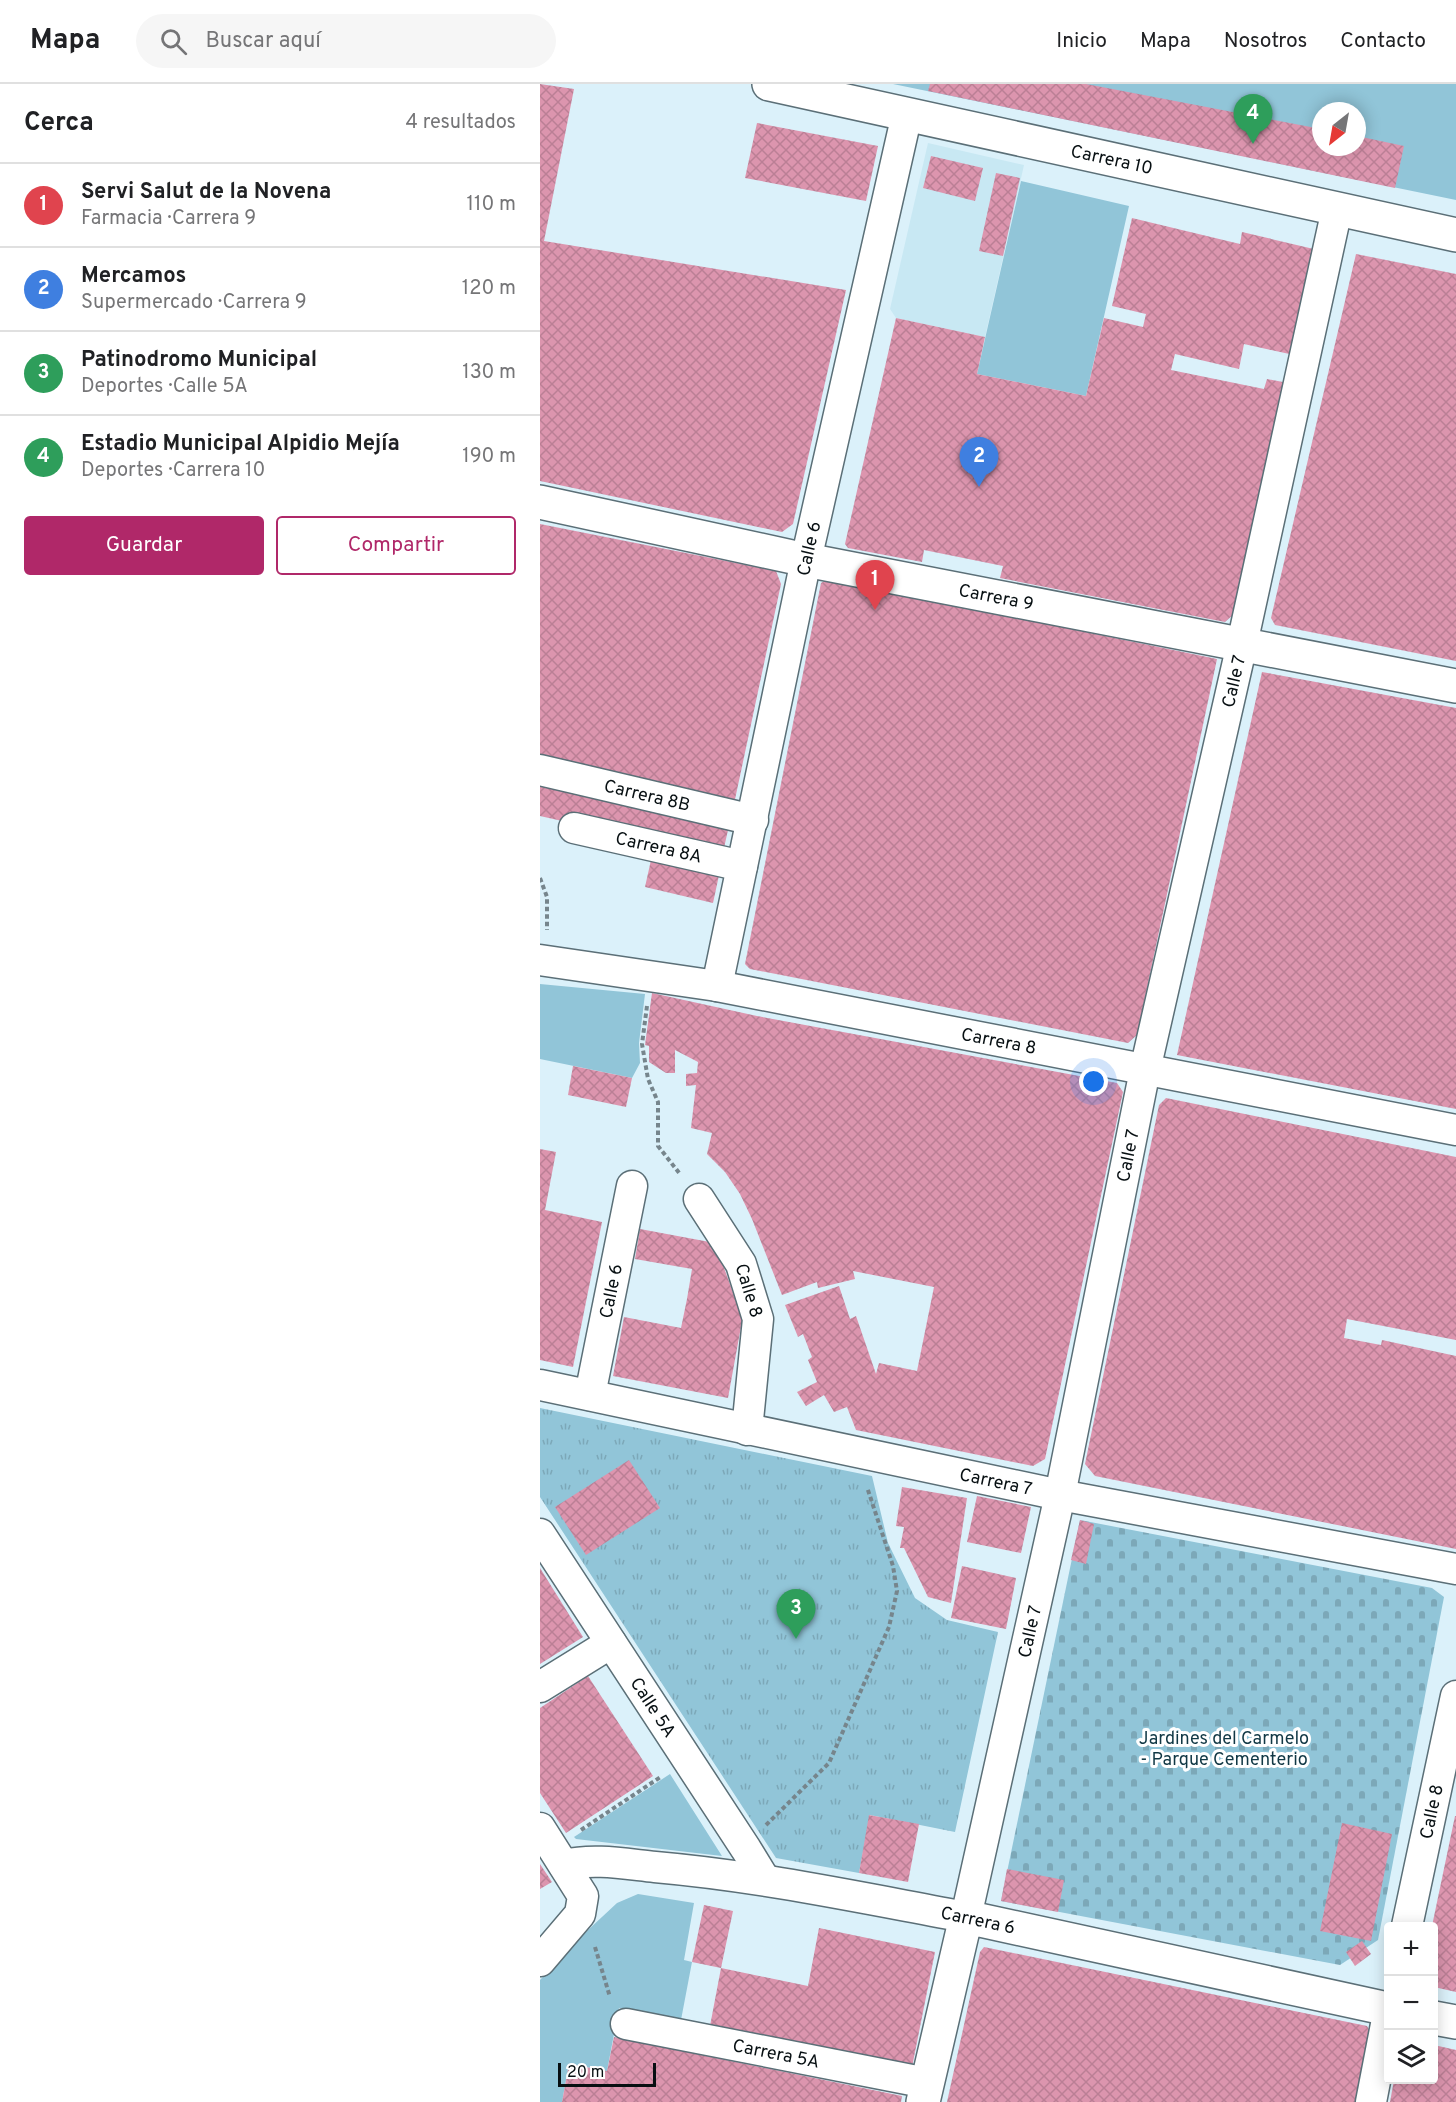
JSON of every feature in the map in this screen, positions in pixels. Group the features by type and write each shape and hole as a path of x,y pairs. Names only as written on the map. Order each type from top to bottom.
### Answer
{"main road":[{"name":"Carrera 10","path":"769,84 1456,235"},
{"name":"Carrera 9","path":"540,502 806,560 1456,686"},
{"name":"Carrera 6","path":"966,1917 1384,2008"},
{"name":"Calle 7","path":"925,2093 966,1917"},
{"path":"1438,2019 1456,2022"}],"street":[{"name":"Calle 6","path":"717,986 806,560 907,114"},
{"name":"Calle 7","path":"966,1917 1060,1495 1145,1070 1242,644 1337,209"},
{"name":"Carrera 8B","path":"540,770 753,820"},
{"name":"Carrera 8A","path":"574,828 742,866"},
{"name":"Carrera 8","path":"543,961 717,986 1456,1130"},
{"name":"Calle 6","path":"590,1395 632,1186"},
{"name":"Calle 8","path":"699,1199 741,1264 758,1319 747,1430"},
{"name":"Carrera 7","path":"540,1385 1060,1495 1456,1569"},
{"name":"Calle 5A","path":"540,1534 747,1849 765,1880"},
{"path":"540,1686 611,1643"},
{"name":"Calle 8","path":"1408,1922 1456,1696"},
{"name":"Carrera 6","path":"552,1847 583,1861 699,1870 966,1917"},
{"path":"540,1961 565,1933 581,1905 552,1847"},
{"name":"Carrera 5A","path":"626,2024 925,2093"},
{"path":"1371,2102 1386,2030"}],"path":[{"path":"540,878 547,897 543,961"},
{"path":"650,976 642,1044 648,1079 658,1102 658,1146 699,1199"},
{"path":"747,1849 766,1826 829,1763 889,1627 897,1591 893,1566 866,1484 864,1455"},
{"path":"552,1847 688,1759"},
{"path":"581,1905 611,2001 612,2017 626,2024"}],"shaded area":[{"path":"928,143 1024,165 985,337 896,318 890,309"}],"green space":[{"path":"893,84 1456,84 1456,200"},
{"path":"1021,181 1129,206 1086,396 977,374"},
{"path":"540,984 645,994 639,1043 640,1063 632,1078 540,1059"},
{"path":"540,1408 872,1476 888,1543 915,1598 947,1620 998,1632 955,1832 870,1815 859,1873 776,1858 540,1497"},
{"name":"Jardines del Carmelo - Parque Cementerio","path":"1080,1520 1432,1588 1444,1597 1378,1940 1340,1965 1001,1901"},
{"path":"670,1774 722,1856 574,1837"},
{"path":"638,1894 694,1903 684,1960 692,1962 681,2020 619,2008 607,2071 569,2064 562,2102 540,2102 540,1980 617,1903"}],"building":[{"path":"540,84 574,89 544,241 846,290 793,524 782,532 540,481"},
{"path":"930,84 1086,84 1312,127 1312,156 1366,156 1366,138 1404,146 1395,188 928,91"},
{"path":"757,123 878,146 866,201 745,178"},
{"path":"931,156 983,168 975,201 923,188"},
{"path":"996,173 1020,178 1003,256 979,251"},
{"path":"1132,218 1240,244 1242,232 1318,250 1294,355 1244,344 1239,369 1175,354 1171,370 1264,389 1267,379 1288,383 1234,614 1225,622 1000,578 1003,566 924,550 922,562 848,548 845,544 896,318 985,337 977,374 1086,396 1104,318 1143,327 1146,314 1112,306"},
{"path":"1356,254 1456,274 1456,661 1275,625 1271,618"},
{"path":"540,524 776,571 781,584 734,804 540,763"},
{"path":"828,579 1217,659 1137,1035 1128,1043 750,969 745,964 821,583"},
{"path":"1262,672 1456,708 1456,1109 1177,1055"},
{"path":"540,778 730,821 722,857 540,816"},
{"path":"653,851 721,866 713,903 645,887"},
{"path":"652,993 757,1016 1117,1083 1123,1092 1045,1459 1033,1466 856,1430 847,1407 834,1412 824,1395 806,1406 797,1392 817,1382 808,1360 812,1357 803,1334 798,1337 785,1305 839,1286 850,1319 856,1316 876,1374 879,1363 917,1371 934,1287 853,1271 855,1279 818,1288 817,1282 782,1295 740,1194 725,1172 707,1154 712,1133 691,1128 696,1085 686,1086 686,1074 697,1073 698,1062 675,1050 675,1073 666,1073 649,1062 649,1046 645,1045"},
{"path":"573,1066 632,1078 626,1107 568,1095"},
{"path":"1166,1098 1456,1157 1456,1340 1347,1319 1344,1338 1381,1345 1382,1340 1456,1356 1456,1549 1095,1476 1085,1464 1159,1105"},
{"path":"540,1149 556,1152 545,1210 602,1222 573,1367 540,1360"},
{"path":"640,1229 715,1243 739,1309 744,1310 728,1398 613,1376 624,1317 681,1328 687,1299 692,1269 635,1259"},
{"path":"629,1460 660,1508 586,1555 555,1507"},
{"path":"902,1487 967,1498 951,1603 928,1597 904,1548 900,1548 904,1527 896,1526"},
{"path":"977,1496 1031,1507 1021,1553 967,1542"},
{"path":"1080,1520 1094,1524 1086,1564 1071,1560"},
{"path":"962,1566 1016,1578 1006,1629 951,1618"},
{"path":"540,1568 583,1637 540,1664"},
{"path":"588,1676 653,1776 566,1833 540,1793 540,1708"},
{"path":"869,1815 919,1824 908,1882 859,1873"},
{"path":"1456,1816 1456,1992 1438,1988 1438,1922 1433,1922"},
{"path":"1342,1823 1392,1834 1371,1941 1320,1931"},
{"path":"540,1864 552,1882 540,1889"},
{"path":"1007,1869 1064,1880 1058,1912 1001,1901"},
{"path":"704,1905 733,1911 721,1968 692,1962"},
{"path":"819,1928 935,1952 912,2067 710,2026 721,1968 808,1986"},
{"path":"1362,1941 1371,1954 1355,1966 1346,1952"},
{"path":"984,1947 1367,2026 1371,2033 1356,2102 947,2102 980,1952"},
{"path":"614,2037 902,2096 901,2102 562,2102 569,2064 607,2071"},
{"path":"1438,2046 1456,2050 1456,2102 1390,2102 1393,2084 1438,2084"}],"place":[{"name":"Estadio Municipal Alpidio Mejía","path":"1253,144"},
{"name":"Mercamos","path":"979,487"},
{"name":"Servi Salut de la Novena","path":"875,610"},
{"name":"Patinodromo Municipal","path":"796,1639"}]}
